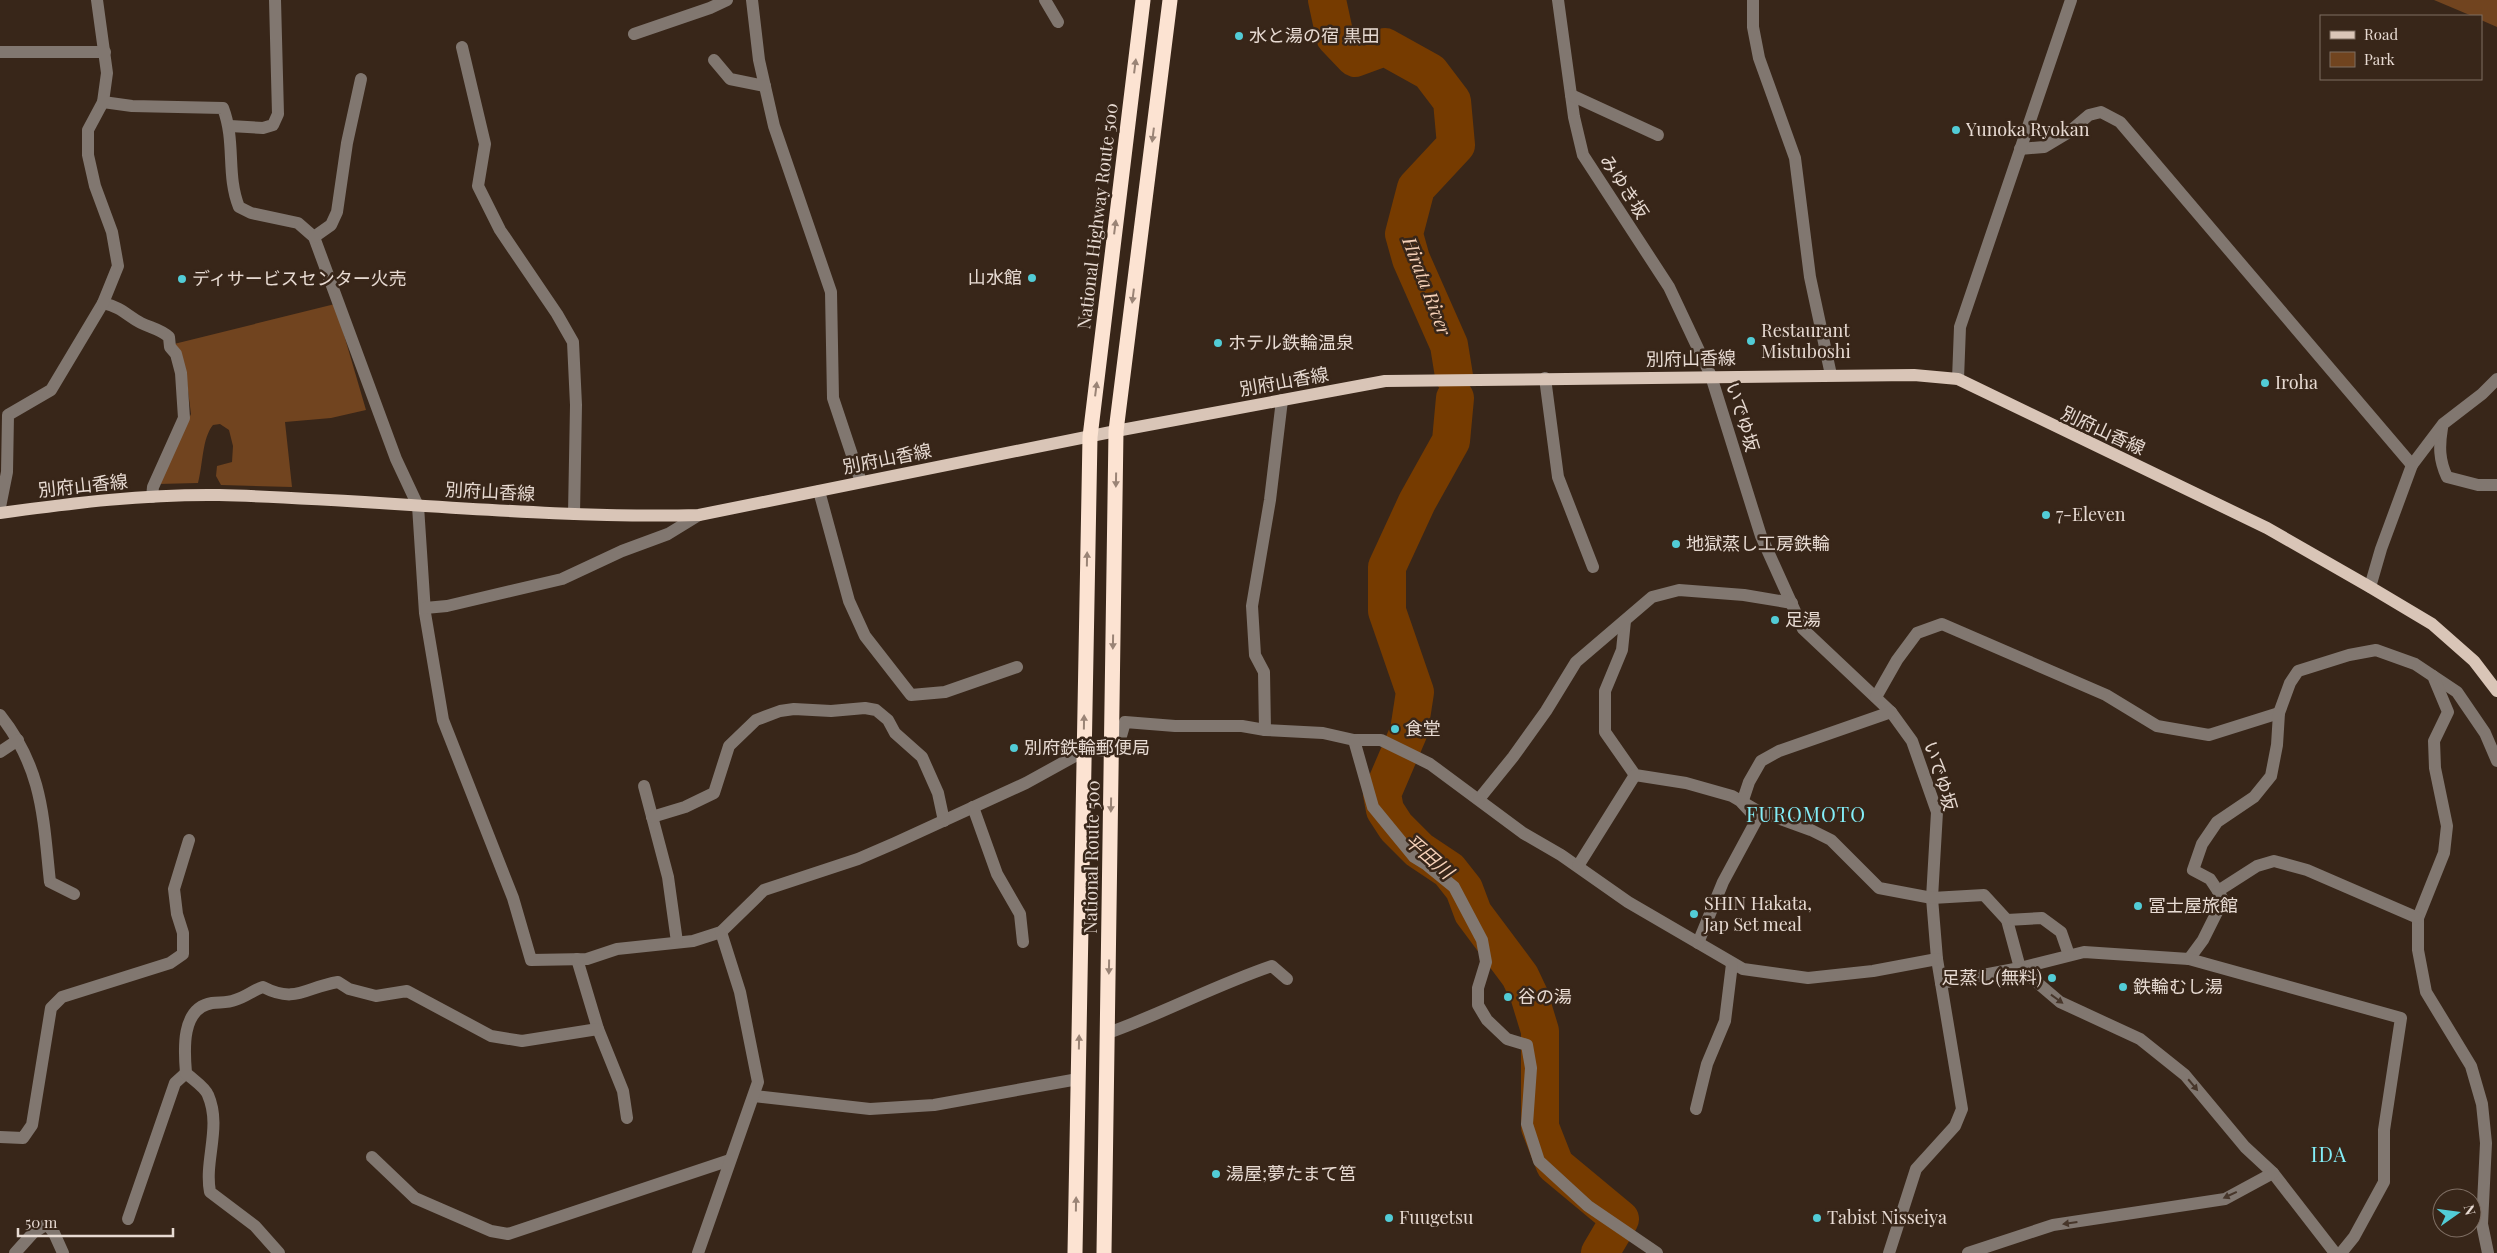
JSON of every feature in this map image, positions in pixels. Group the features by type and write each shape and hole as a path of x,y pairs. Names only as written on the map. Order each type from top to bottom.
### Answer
{"highway":[{"name":"National Highway Route 500","path":"1090,437 1143,0"},
{"path":"1116,431 1170,0"},
{"name":"National Route 500","path":"1104,1253 1116,431"},
{"name":"National Route 500","path":"1075,1253 1090,437"}],"main road":[{"name":"別府山香線","path":"0,513 101,499 218,495 574,514 699,515 1116,431 1386,381 1914,374 1958,379 2267,528 2432,624 2474,661 2497,691"}],"street":[{"path":"0,507 8,472 8,415 50,390 103,303 118,266 112,232 95,186 88,155 88,130 103,102 108,73 97,0"},
{"path":"230,126 273,125 278,114 275,0"},
{"path":"634,34 710,8 727,0"},
{"path":"752,0 759,60 774,126 830,292 833,398 860,482"},
{"path":"1045,0 1058,22"},
{"name":"みゆき坂","path":"1558,0 1571,95 1582,155 1669,287 1711,376"},
{"path":"1753,0 1753,27 1759,58 1795,158 1810,277 1831,375"},
{"path":"1958,379 1960,327 2071,0"},
{"path":"462,47 485,144 478,186 500,230 558,314 573,342 576,405 574,514"},
{"path":"0,52 105,52"},
{"path":"714,60 730,79 765,86"},
{"path":"314,237 331,225 337,212 347,143 361,78"},
{"path":"1571,95 1658,135"},
{"path":"103,102 132,106 223,108 230,126 234,194 239,207 251,213 298,223 314,237 396,459 418,506 425,608 443,720 512,898 531,960 587,959 617,949 693,941 720,932 764,890 858,859 1026,783 1084,751 1117,750 1125,722 1176,726 1242,726 1265,730 1324,733 1354,740 1381,740 1413,754 1479,799 1523,833 1578,866 1628,902 1743,969 1808,978 1874,971 1938,959"},
{"path":"2020,149 2044,147 2069,132 2089,115 2101,112 2120,122 2412,465"},
{"path":"103,303 115,306 140,323 161,330 169,337 170,346 176,354 181,373 184,418 153,487 152,497"},
{"name":"いでゆ坂","path":"1711,376 1761,536 1804,629 1891,712 1912,741 1937,812 1932,898 1941,983 1962,1109 1955,1126 1916,1170 1889,1253"},
{"path":"1545,378 1558,477 1593,566"},
{"path":"2370,587 2381,548 2412,465 2443,424 2482,394 2497,379"},
{"path":"1265,730 1264,672 1255,655 1252,606 1270,500 1282,400"},
{"path":"2443,424 2439,452 2442,467 2447,477 2478,485 2497,485"},
{"path":"819,491 849,600 865,636 911,695 945,692 1017,667"},
{"path":"425,608 447,606 562,579 622,551 668,534 699,515"},
{"path":"1479,799 1540,719 1576,662 1652,596 1679,590 1744,595 1792,603"},
{"path":"1625,621 1622,650 1605,692 1605,732 1636,775 1686,783 1732,796 1756,810 1831,840 1879,888 1932,898 1984,895 2007,920 2020,968 2060,1002 2140,1039 2177,1069 2245,1147 2273,1173 2335,1253"},
{"path":"1876,697 1897,660 1917,633 1942,624 2106,695 2157,726 2209,735 2279,713"},
{"path":"2189,960 2223,900 2210,879 2193,870 2202,844 2217,822 2254,797 2271,776 2277,745 2279,713 2290,683 2298,671 2349,655 2376,650 2415,664 2456,692 2485,733 2497,761"},
{"path":"2433,676 2448,712 2434,741 2435,768 2447,826 2444,852 2418,918 2418,950 2426,992 2471,1066 2482,1104 2486,1143 2482,1224 2488,1253"},
{"path":"652,817 685,807 714,793 729,746 756,720 780,711 794,709 831,711 865,708 876,710 888,720 895,733 922,757 938,793 944,821"},
{"path":"1742,803 1749,782 1761,761 1779,751 1891,712"},
{"path":"0,715 18,740 33,769 40,801 50,882 74,894"},
{"path":"0,752 18,740"},
{"path":"1354,740 1373,807 1414,857 1427,864 1454,887 1482,940 1486,962 1478,988 1478,1005 1487,1020 1506,1040 1527,1045 1531,1068 1527,1124 1539,1161 1588,1206 1657,1253"},
{"path":"1578,866 1636,775"},
{"path":"644,786 668,877 677,942"},
{"path":"1698,943 1723,882 1757,819 1742,803"},
{"path":"973,807 997,874 1020,914 1022,942"},
{"path":"0,1137 23,1138 32,1125 51,1008 62,997 170,963 183,954 182,933 177,914 174,889 189,840"},
{"path":"2218,891 2257,866 2274,861 2308,870 2418,918"},
{"path":"2007,920 2042,918 2061,932 2069,955"},
{"path":"698,1253 758,1082 740,992 720,932"},
{"path":"1941,983 2020,968 2084,952 2189,960 2401,1018 2384,1130 2384,1182 2354,1237 2341,1253"},
{"path":"577,959 598,1029 623,1091 627,1118"},
{"path":"1696,1109 1708,1064 1725,1021 1732,964"},
{"path":"1108,1033 1172,1008 1201,993 1272,966 1287,979"},
{"path":"279,1253 255,1226 210,1192 207,1175 215,1126 208,1093 186,1073 184,1051 187,1026 194,1014 211,1003 234,1001 263,987 279,995 307,992 325,984 338,982 349,989 376,996 407,991 491,1036 522,1041 598,1029"},
{"path":"128,1219 175,1082 186,1073"},
{"path":"754,1096 870,1109 934,1105 1078,1078"},
{"path":"372,1157 414,1198 491,1231 508,1234 730,1160"},
{"path":"1968,1253 2053,1225 2225,1199 2273,1173"},
{"path":"15,1253 33,1233 47,1224 54,1233 63,1253"}],"green space":[{"path":"2434,0 2497,0 2497,27 2482,20 2482,15 2470,15"},
{"path":"335,304 366,410 331,418 285,422 292,487 221,485 216,476 217,466 232,462 233,446 229,430 220,424 213,425 209,430 198,483 158,484 191,414 185,367 174,344"}],"waterway":[{"name":"Hirata River","path":"1327,0 1335,37 1355,58 1385,47 1430,72 1452,101 1456,145 1416,188 1404,234 1411,259 1449,345 1454,376"},
{"name":"平田川","path":"1455,398 1451,441 1417,502 1387,567 1387,611 1415,692 1409,731 1382,794 1385,810 1396,827 1419,850 1449,870 1464,889 1473,913 1520,976 1529,995 1540,1031 1540,1127 1555,1165 1620,1219 1600,1253"}],"place":[{"name":"水と湯の宿 黒田","path":"1239,36"},
{"name":"Yunoka Ryokan","path":"1956,130"},
{"name":"山水館","path":"1032,278"},
{"name":"ディサービスセンター火売","path":"182,279"},
{"name":"Restaurant Mistuboshi","path":"1751,341"},
{"name":"ホテル鉄輪温泉","path":"1218,343"},
{"name":"Iroha","path":"2265,383"},
{"name":"7-Eleven","path":"2046,515"},
{"name":"地獄蒸し工房鉄輪","path":"1676,544"},
{"name":"足湯","path":"1775,620"},
{"name":"食堂","path":"1395,729"},
{"name":"別府鉄輪郵便局","path":"1014,748"},
{"name":"冨士屋旅館","path":"2138,906"},
{"name":"SHIN Hakata, Jap Set meal","path":"1694,914"},
{"name":"足蒸し(無料)","path":"2052,978"},
{"name":"鉄輪むし湯","path":"2123,987"},
{"name":"谷の湯","path":"1508,997"},
{"name":"湯屋;夢たまて筥","path":"1216,1174"},
{"name":"Fuugetsu","path":"1389,1218"},
{"name":"Tabist Nisseiya","path":"1817,1218"}],"district":[{"name":"FUROMOTO","path":"1806,815"},
{"name":"IDA","path":"2329,1155"}]}
